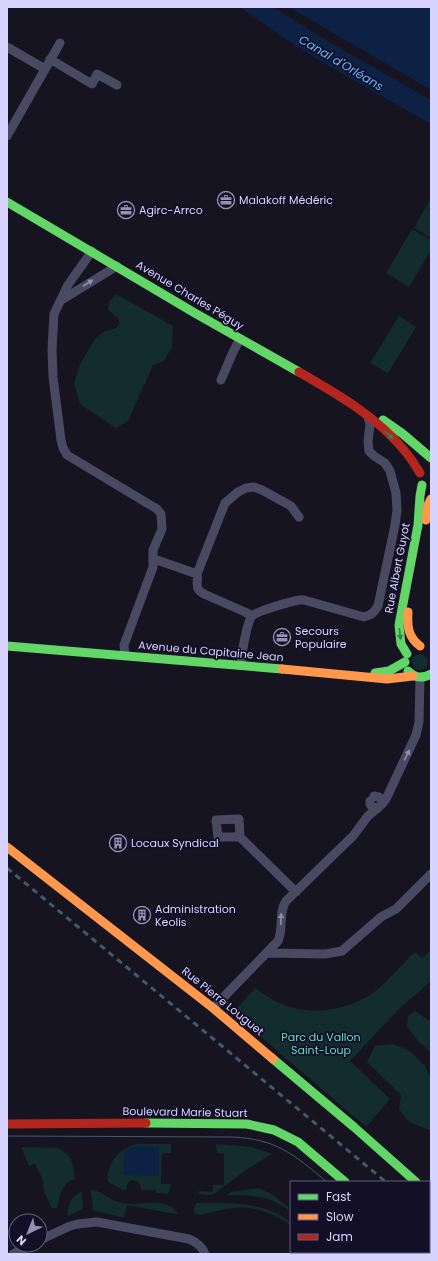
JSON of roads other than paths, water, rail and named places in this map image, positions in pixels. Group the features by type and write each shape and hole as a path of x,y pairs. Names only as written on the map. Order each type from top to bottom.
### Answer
{"main road":[{"name":"Avenue Charles Péguy","path":"7,202 240,339 313,380 360,409 380,418 403,434 431,458"},
{"name":"Avenue Charles Péguy","path":"360,409 390,435 405,451 420,473"},
{"path":"420,473 426,465 431,462"},
{"name":"Rue Albert Guyot","path":"417,677 407,670 406,658 400,638 399,625 418,525 422,485 420,473"},
{"path":"422,485 431,492"},
{"name":"Rue Albert Guyot","path":"420,646 414,642 407,623 428,505 431,499"},
{"name":"Avenue du Capitaine Jean","path":"7,640 125,653"},
{"name":"Avenue du Capitaine Jean","path":"7,646 125,653 379,673 389,671 406,658 410,650 420,646"},
{"path":"420,646 430,648"},
{"name":"Avenue du Capitaine Jean","path":"241,662 387,679 426,677 431,674"},
{"name":"Rue Pierre Louguet","path":"7,847 213,1008 354,1127 415,1181"},
{"name":"Boulevard Marie Stuart","path":"7,1124 247,1124 274,1130 298,1142 344,1181"}],"street":[{"path":"7,136 60,43"},
{"path":"7,47 44,69"},
{"path":"50,59 92,84 97,74 118,85"},
{"path":"92,251 68,285 54,314 52,349 54,383 61,440 67,455 157,509 161,514 162,529 153,550 153,567 124,645 125,653"},
{"path":"60,301 117,266"},
{"path":"221,380 240,339"},
{"path":"241,662 249,622 252,616 258,612 304,600 364,617 370,616 374,613 378,606 397,510 396,493 390,472 385,463 369,451 368,441 370,425 368,416"},
{"path":"252,616 200,592 197,587 197,574 225,503 230,497 238,492 246,488 254,488 262,490 291,506 298,517"},
{"path":"154,559 197,574"},
{"path":"213,1008 278,941 280,936 283,906 353,836 368,816 386,799 414,740 418,727 417,677"},
{"path":"372,799 370,804 372,807 381,805"},
{"path":"240,837 296,892"},
{"path":"267,953 338,953 381,917 396,909 431,874"},
{"path":"48,1236 70,1226 86,1222 97,1222 189,1239 198,1244 205,1254"}],"water":[{"name":"Canal d'Orléans","path":"240,7 273,7 331,43 431,100 431,124 322,62 290,42"},
{"path":"289,7 431,7 431,90"},
{"path":"136,1146 159,1147 159,1176 124,1175 123,1168 125,1150"}],"tram line":[{"path":"7,1136 248,1138 261,1141 284,1150 304,1163 326,1181"}],"railway":[{"path":"7,868 385,1181"}],"place":[{"name":"Malakoff Médéric","path":"226,200"},
{"name":"Agirc-Arrco","path":"126,210"},
{"name":"Secours Populaire","path":"282,637"},
{"name":"Locaux Syndical","path":"118,843"},
{"name":"Administration Keolis","path":"142,915"}],"park label":[{"name":"Parc du Vallon Saint-Loup","path":"321,1043"}]}
